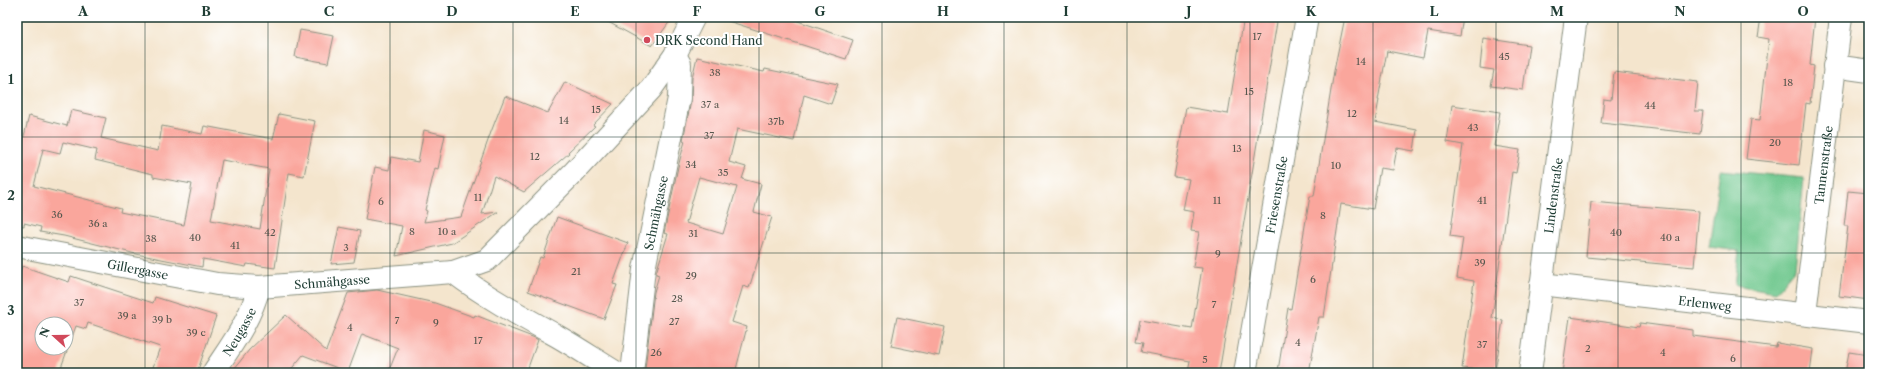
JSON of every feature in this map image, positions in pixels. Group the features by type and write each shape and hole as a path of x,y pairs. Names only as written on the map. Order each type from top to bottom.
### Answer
{"street":[{"name":"Schmähgasse","path":"259,287 453,272 487,260 574,172 651,89 675,55 694,17"},
{"name":"Friesenstraße","path":"1245,373 1307,17"},
{"name":"Lindenstraße","path":"1530,373 1576,17"},
{"name":"Tannenstraße","path":"1805,313 1841,17"},
{"name":"Schmähgasse","path":"632,373 644,270 679,98 680,64 675,55"},
{"path":"1834,66 1869,71"},
{"name":"Gillergasse","path":"17,246 216,284 259,287"},
{"path":"453,272 504,307 559,337 618,373"},
{"name":"Erlenweg","path":"1541,284 1805,313 1869,322"},
{"name":"Neugasse","path":"213,373 248,320 259,287"}],"green space":[{"path":"1720,170 1804,178 1795,269 1776,292 1735,285 1739,251 1709,247"}],"building":[{"path":"599,17 673,17 652,46"},
{"path":"729,17 786,17 853,40 846,59 728,21"},
{"path":"1244,17 1277,22 1219,373 1199,373 1188,371 1190,361 1141,352 1143,343 1136,342 1140,320 1192,329 1202,268 1193,267 1199,232 1191,231 1194,212 1183,210 1189,179 1174,177 1186,107 1228,114"},
{"path":"1345,17 1463,17 1460,36 1428,31 1423,58 1387,51 1375,122 1417,130 1414,151 1397,148 1393,170 1380,168 1373,209 1341,204 1324,317 1319,317 1309,373 1278,371 1288,308 1291,309 1310,196 1314,196 1334,71"},
{"path":"1761,17 1815,17 1810,65 1814,66 1810,104 1806,103 1799,165 1746,159 1751,119 1760,120 1769,39 1758,37"},
{"path":"300,30 334,36 328,63 295,57"},
{"path":"1483,38 1529,45 1523,90 1491,86 1494,70 1480,68"},
{"path":"697,57 764,72 765,69 838,84 831,104 804,95 794,141 737,129 729,162 746,167 742,179 761,184 754,212 772,217 749,288 743,286 732,322 747,327 735,373 657,373 645,369 654,292 659,275 656,273 668,234 664,233 685,141 683,140 691,101 692,78","holes":["699,177 737,187 723,234 686,223"]},
{"path":"1614,72 1698,82 1695,111 1703,111 1700,134 1601,123 1604,99 1611,100"},
{"path":"565,82 613,104 593,125 595,126 568,152 569,153 524,192 494,176 482,214 498,212 452,243 396,256 402,226 365,219 375,167 389,170 391,157 418,162 424,130 445,135 438,169 435,168 425,210 427,211 424,222 461,217 505,96 548,113"},
{"path":"1452,105 1500,112 1494,146 1520,150 1516,173 1512,172 1492,318 1503,320 1495,372 1462,368 1474,281 1457,278 1463,238 1450,236 1463,145 1447,142"},
{"path":"71,110 106,118 101,138 158,151 162,126 202,134 204,126 273,139 279,114 315,121 304,176 289,173 275,268 247,264 246,267 203,259 202,267 136,254 64,236 40,232 41,227 24,223 24,226 17,225 17,164 29,116 67,126","holes":["63,142 97,150 95,160 153,174 153,177 192,184 184,225 120,212 121,208 34,186 43,149 60,153","222,160 269,169 260,229 211,220"]},
{"path":"1848,191 1869,193 1869,300 1839,296 1848,226 1844,226"},
{"path":"1591,202 1699,211 1694,267 1586,257"},
{"path":"557,217 628,243 613,284 617,285 604,319 528,291 540,257 543,258"},
{"path":"339,227 360,231 354,262 331,264"},
{"path":"22,266 69,282 71,276 153,303 155,297 216,316 197,373 151,373 160,347 88,323 86,329 76,326 74,332 74,316 34,316 34,356 65,356 59,373 17,373 17,281"},
{"path":"377,290 435,303 474,317 475,315 535,338 538,340 526,373 388,373 398,348 362,334 348,372 303,355 288,373 231,373 249,350 286,315 326,351 348,293"},
{"path":"897,317 945,327 939,356 891,346"},
{"path":"1570,317 1639,327 1640,323 1693,330 1693,336 1776,347 1777,343 1813,349 1810,373 1562,373"},
{"path":"1849,352 1869,355 1869,373 1845,373"}],"place":[{"name":"DRK Second Hand","path":"647,40"}]}
